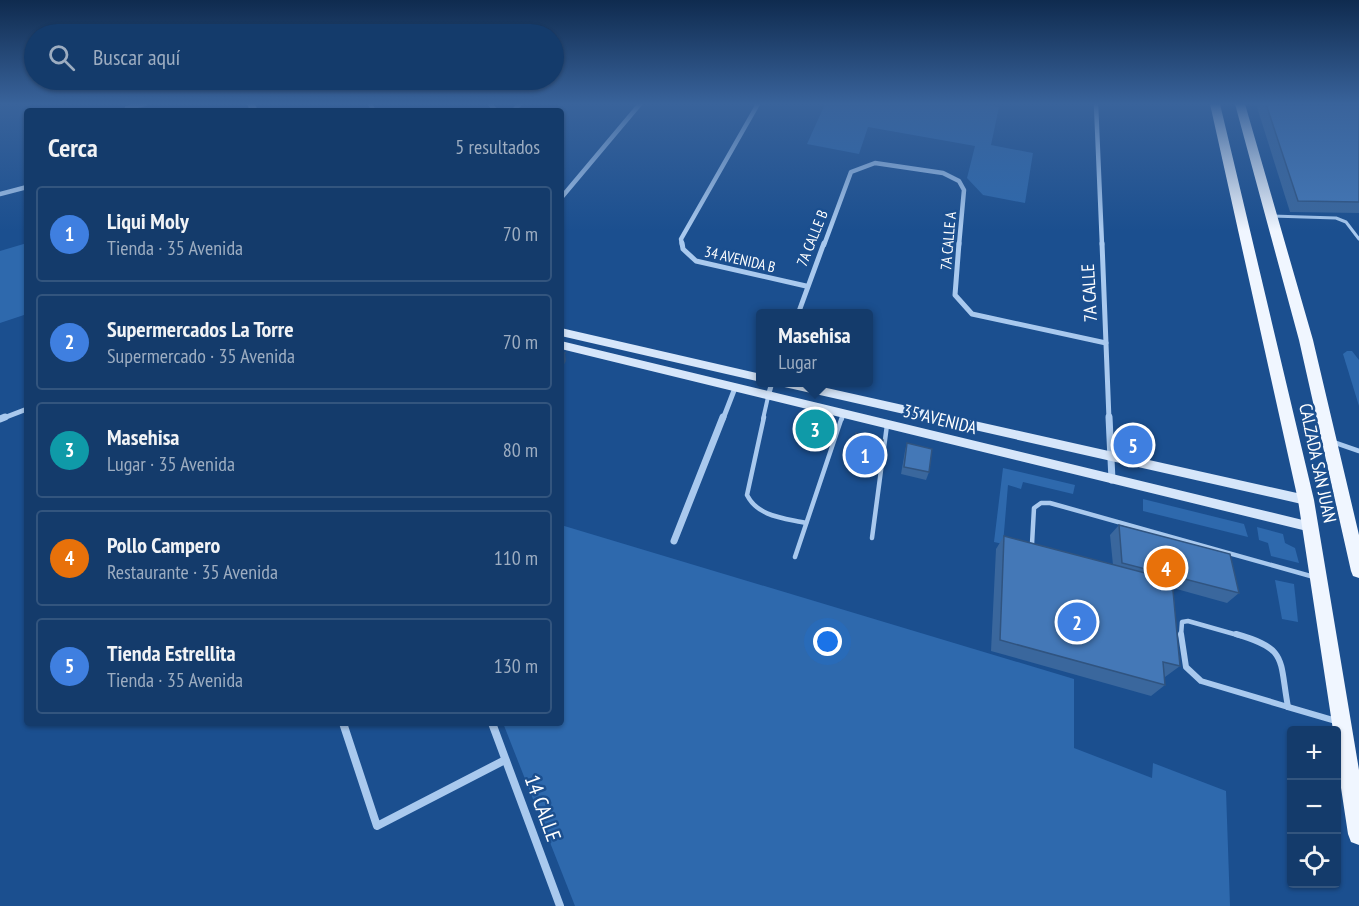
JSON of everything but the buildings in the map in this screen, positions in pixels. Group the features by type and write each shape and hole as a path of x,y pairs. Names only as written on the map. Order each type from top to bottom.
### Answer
{"main road":[{"name":"CALZADA SAN JUAN","path":"1225,146 1306,501 1359,834"},
{"name":"CALZADA SAN JUAN","path":"1252,146 1330,441 1359,571"}],"street":[{"path":"564,194 604,146"},
{"name":"34 AVENIDA B","path":"734,146 681,239 683,249 696,261 806,286"},
{"name":"7A CALLE","path":"1098,146 1112,481"},
{"name":"7A CALLE B","path":"799,309 806,286 851,172 875,163 943,173 959,181 964,190"},
{"path":"0,194 24,189"},
{"name":"7A CALLE A","path":"964,190 955,295 972,314 1107,343"},
{"path":"564,333 756,377"},
{"name":"35 AVENIDA","path":"564,346 1112,481 1311,527"},
{"path":"768,397 771,387"},
{"name":"35 AVENIDA","path":"802,387 1306,501"},
{"path":"674,541 735,388"},
{"path":"0,419 24,410"},
{"path":"344,726 377,826 506,760"},
{"name":"14 CALLE","path":"493,726 560,906"}],"lane":[{"path":"1272,216 1336,218 1350,226 1359,238"},
{"path":"1350,226 1359,226"},
{"path":"768,397 747,495 750,505 759,511 806,523"},
{"path":"795,557 843,415"},
{"path":"872,538 887,425"},
{"path":"1330,441 1359,451"},
{"path":"1032,544 1034,508 1041,503 1050,503 1319,579"},
{"path":"1288,707 1278,655 1274,648 1266,642 1188,621 1182,622 1180,627 1186,667 1201,681 1288,707 1342,723"}],"shaded area":[{"path":"819,146 862,146 859,154"},
{"path":"975,146 998,146 1033,153 1025,203 983,195 967,178"},
{"path":"24,244 24,315 0,323 0,251"},
{"path":"1352,351 1359,360 1359,406 1343,354"},
{"path":"1003,468 1075,485 1073,494 1023,482 1021,489 1008,485 1003,544 994,542"},
{"path":"1143,499 1244,524 1248,537 1143,511"},
{"path":"564,526 1074,679 1074,748 1152,778 1153,763 1226,791 1230,906 575,906 504,726 564,726"},
{"path":"1257,527 1283,534 1285,543 1295,548 1299,563 1271,556 1268,543 1259,540"},
{"path":"1275,580 1294,584 1298,622 1282,619"}],"place":[{"name":"Masehisa","path":"815,429"},
{"name":"Tienda Estrellita","path":"1133,445"},
{"name":"Liqui Moly","path":"865,455"},
{"name":"Pollo Campero","path":"1166,568"},
{"name":"Supermercados La Torre","path":"1077,622"}]}
